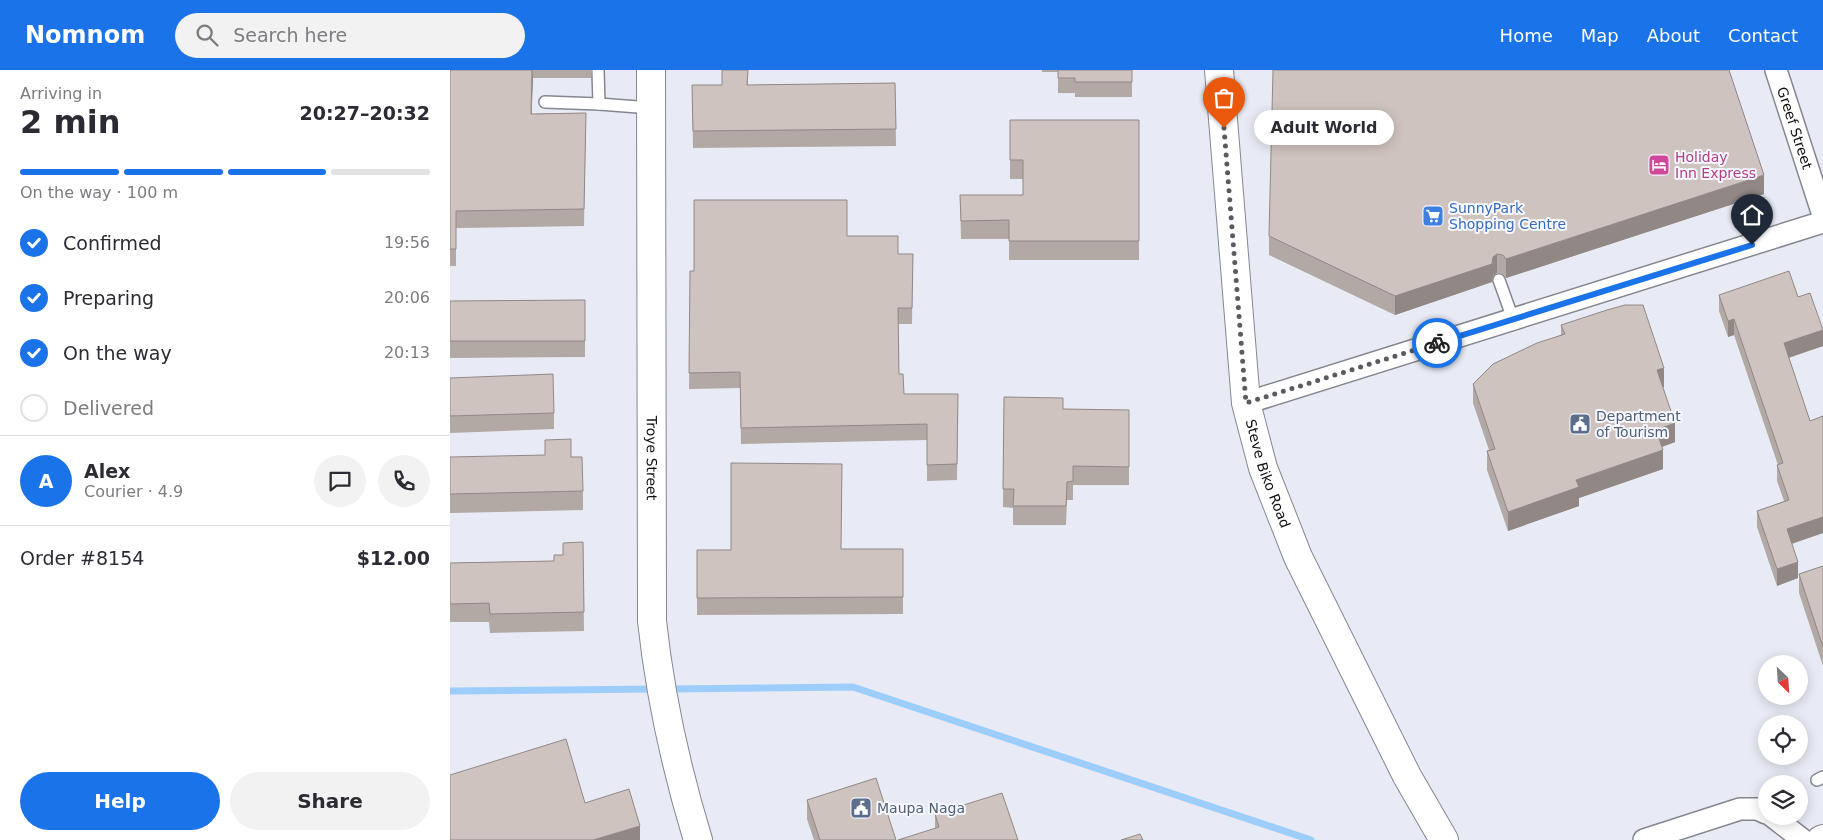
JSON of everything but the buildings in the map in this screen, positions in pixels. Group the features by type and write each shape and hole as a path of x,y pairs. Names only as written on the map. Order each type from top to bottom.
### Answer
{"main road":[{"name":"Troye Street","path":"651,70 652,621 655,655 666,722 698,840"},
{"name":"Steve Biko Road","path":"1219,70 1246,403 1263,468 1298,558 1406,776 1444,840"}],"street":[{"name":"Greef Street","path":"1776,70 1823,215"},
{"path":"1246,403 1823,222"},
{"path":"1644,840 1740,809 1758,809"},
{"path":"1784,825 1803,840"}],"lane":[{"path":"598,70 599,104"},
{"path":"545,102 651,108"},
{"path":"1499,280 1513,319"}],"waterway":[{"path":"668,689 853,687 1311,840"},
{"path":"450,691 657,689"}],"way so far":[{"path":"1224,128 1246,403 1437,343"}],"place":[{"name":"Adult World","path":"1224,128"},
{"name":"Holiday Inn Express","path":"1659,165"},
{"name":"SunnyPark Shopping Centre","path":"1433,216"},
{"name":"Department of Tourism","path":"1580,424"},
{"name":"Maupa Naga","path":"861,808"}],"route":[{"path":"1437,343 1752,245"}]}
